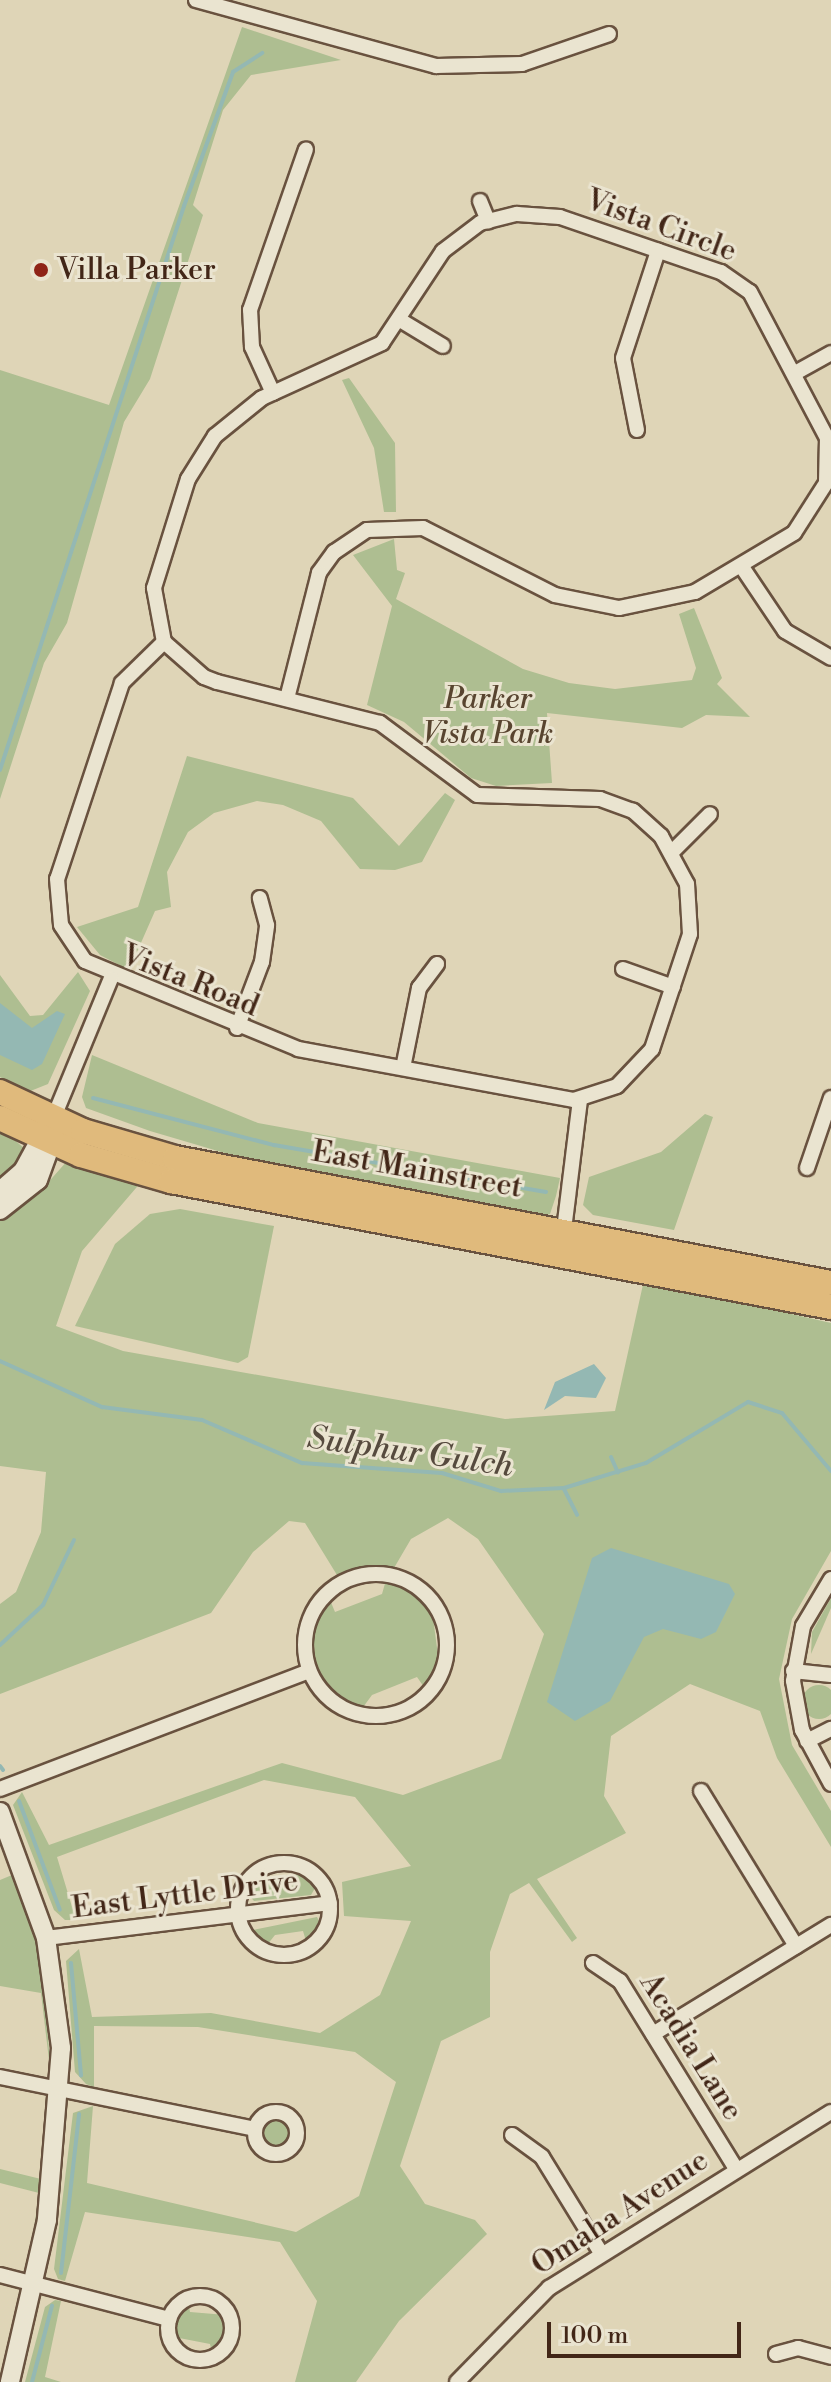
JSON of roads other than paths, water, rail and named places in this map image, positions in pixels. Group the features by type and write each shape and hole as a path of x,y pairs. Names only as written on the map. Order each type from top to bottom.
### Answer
{"main road":[{"name":"East Mainstreet","path":"0,1092 49,1134 831,1283"},
{"name":"East Mainstreet","path":"0,1118 184,1183 831,1307"}],"street":[{"path":"196,0 436,66 522,64 609,34"},
{"path":"273,393 252,347 250,310 306,149"},
{"path":"480,201 488,221"},
{"name":"Vista Circle","path":"164,642 155,583 193,467 234,416 273,393 369,352 400,320 443,251 488,221 550,214 740,283 797,372 825,430 826,483 800,528 742,567 673,600 606,608 543,590 423,528 376,527 347,541 323,567 287,699"},
{"path":"637,430 623,358 658,251"},
{"path":"400,320 443,346"},
{"path":"797,372 831,353"},
{"path":"742,567 785,631 831,658"},
{"path":"164,642 204,677 387,726 477,795 619,804 673,851 691,913 673,987 640,1067 580,1099 564,1230"},
{"name":"Vista Road","path":"164,642 122,683 57,879 68,939 111,978 298,1049 580,1099"},
{"path":"673,851 710,814"},
{"path":"237,1028 262,962 267,925 260,898"},
{"path":"403,1068 419,988 437,964"},
{"path":"623,969 673,987"},
{"path":"0,1210 31,1190 49,1134 111,978"},
{"path":"807,1168 831,1098"},
{"path":"0,1191 23,1171 49,1134"},
{"path":"386,1575 410,1583 443,1622 442,1671 404,1711 380,1716 348,1711 309,1671 309,1620 329,1592 351,1579 386,1575"},
{"path":"831,1579 803,1626 793,1671 807,1741 831,1784"},
{"path":"0,1789 309,1671"},
{"path":"793,1671 831,1675"},
{"path":"807,1741 831,1729"},
{"path":"701,1791 796,1946"},
{"path":"0,1812 46,1938 60,2089 35,2284 10,2382"},
{"path":"284,1863 318,1878 330,1903 319,1939 295,1954 258,1946 239,1914 250,1879 284,1863"},
{"name":"East Lyttle Drive","path":"46,1938 330,1903"},
{"path":"653,2034 831,1925"},
{"name":"Acadia Lane","path":"593,1963 614,1974 736,2169"},
{"path":"0,2077 255,2129"},
{"name":"Omaha Avenue","path":"457,2382 531,2302 601,2253 831,2112"},
{"path":"512,2135 542,2157 601,2253"},
{"path":"0,2275 169,2319"},
{"path":"206,2296 230,2314 232,2338 217,2356 187,2358 171,2342 169,2319 183,2300 206,2296"},
{"path":"776,2354 798,2348 831,2357"}],"water":[{"path":"0,1003 32,1028 57,1011 65,1014 42,1064 32,1070 0,1055"},
{"path":"594,1364 606,1378 596,1398 565,1396 544,1410 555,1382"},
{"path":"611,1548 729,1584 735,1594 716,1632 701,1639 663,1629 644,1637 610,1701 575,1721 547,1702 592,1558"}],"waterway":[{"path":"0,770 184,206 233,72 262,53"},
{"path":"93,1098 274,1145 546,1192"},
{"name":"Sulphur Gulch","path":"0,1361 102,1407 202,1420 302,1463 442,1473 501,1491 564,1488 646,1463 748,1402 782,1413 831,1471"},
{"path":"611,1457 618,1473"},
{"path":"564,1489 577,1515"},
{"path":"0,1645 43,1605 74,1540"},
{"path":"0,1766 3,1770"},
{"path":"19,1801 60,1910"},
{"path":"71,1963 81,2076"},
{"path":"61,2273 79,2114"},
{"path":"32,2382 52,2306"}],"place":[{"name":"Villa Parker","path":"41,270"}],"park label":[{"name":"Parker Vista Park","path":"488,716"}]}
